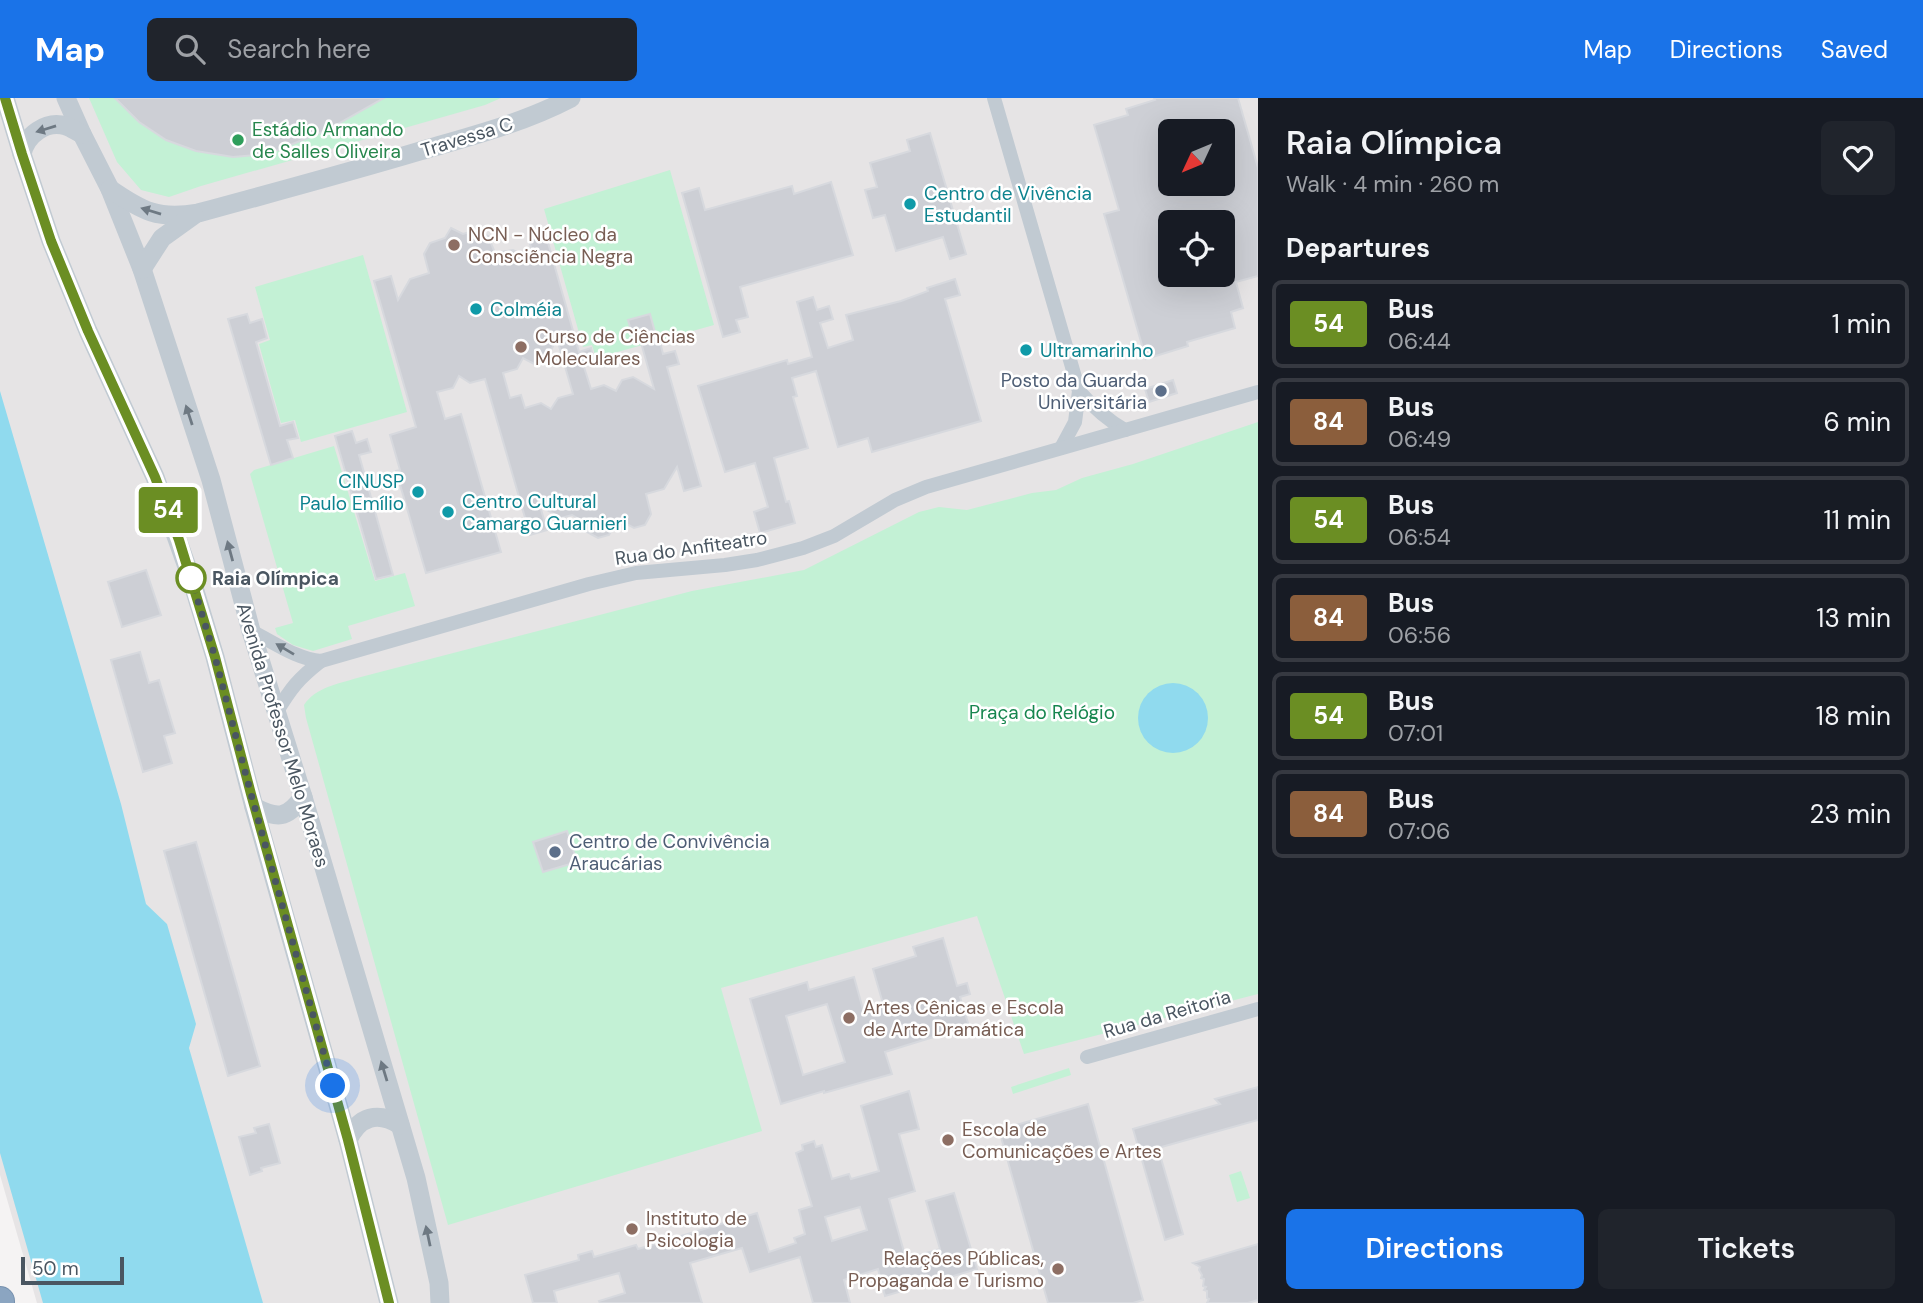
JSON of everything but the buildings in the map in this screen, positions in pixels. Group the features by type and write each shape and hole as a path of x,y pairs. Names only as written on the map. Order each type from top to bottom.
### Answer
{"street":[{"path":"5,98 51,241 155,477 179,540 215,657 254,807 348,1140 389,1303"},
{"name":"Avenida Professor Melo Moraes","path":"66,98 110,188 142,269 211,480 251,631 416,1178 439,1283 440,1303"},
{"name":"Travessa C","path":"110,188 137,206 157,214 177,216 198,213 501,128 571,98"},
{"path":"994,98 1079,391 1074,422 1061,448"},
{"path":"22,154 24,143 35,132 48,126 65,125 82,134"},
{"name":"Travessa C","path":"142,269 162,239 198,213"},
{"path":"1079,391 1100,414 1125,430"},
{"name":"Rua do Anfiteatro","path":"276,713 290,689 321,661 589,584 636,573 757,560 803,548 834,536 895,500 926,487 1258,392"},
{"path":"251,631 296,656 321,661"},
{"path":"254,807 273,816 281,816 296,807 303,797"},
{"name":"Rua da Reitoria","path":"1087,1057 1258,1009"},
{"path":"348,1140 352,1130 360,1122 370,1118 380,1116 400,1125"}],"shaded area":[{"path":"0,98 1258,98 1258,1303 37,1303 0,1175"}],"green space":[{"name":"Estádio Armando de Salles Oliveira","path":"89,98 501,98 485,105 169,197 141,190 117,162"},
{"path":"670,170 714,325 596,358 592,345 583,347 544,209"},
{"path":"363,255 407,412 301,442 295,420 281,423 259,344 270,340 255,287"},
{"name":"Praça do Relógio","path":"1258,422 1258,994 1024,1054 977,916 721,988 762,1131 448,1225 306,718 304,705 309,699 328,687 357,678 692,591 804,570 919,512 939,507 967,510 1032,493 1056,490 1082,478 1133,464"},
{"path":"334,446 375,581 405,573 415,606 348,626 352,639 313,651 293,645 277,634 275,628 293,623 250,474 254,470"},
{"path":"1069,1068 1071,1075 1013,1094 1011,1087"},
{"path":"1241,1171 1250,1198 1237,1202 1229,1175"}],"water":[{"path":"0,391 121,804 146,904 167,924 196,1024 189,1048 263,1303 43,1303 0,1153"},
{"path":"1173,683 1198,693 1208,718 1198,743 1173,753 1148,743 1138,718 1148,693"}],"bus line":[{"name":"54","path":"5,98 51,241 88,331 155,477 179,540 215,657 348,1140 389,1303"}],"place":[{"name":"Estádio Armando de Salles Oliveira","path":"238,140"},
{"name":"Centro de Vivência Estudantil","path":"910,204"},
{"name":"NCN - Núcleo da Consciẽncia Negra","path":"454,245"},
{"name":"Colméia","path":"476,309"},
{"name":"Curso de Ciências Moleculares","path":"521,347"},
{"name":"Ultramarinho","path":"1026,350"},
{"name":"Posto da Guarda Universitária","path":"1161,391"},
{"name":"CINUSP Paulo Emílio","path":"418,492"},
{"name":"Centro Cultural Camargo Guarnieri","path":"448,512"},
{"name":"Raia Olímpica","path":"191,578"},
{"name":"Centro de Convivência Araucárias","path":"555,852"},
{"name":"Artes Cênicas e Escola de Arte Dramática","path":"849,1018"},
{"name":"Escola de Comunicações e Artes","path":"948,1140"},
{"name":"Instituto de Psicologia","path":"632,1229"},
{"name":"Relações Públicas, Propaganda e Turismo","path":"1058,1269"}],"route":[{"path":"191,578 333,1086"}]}
